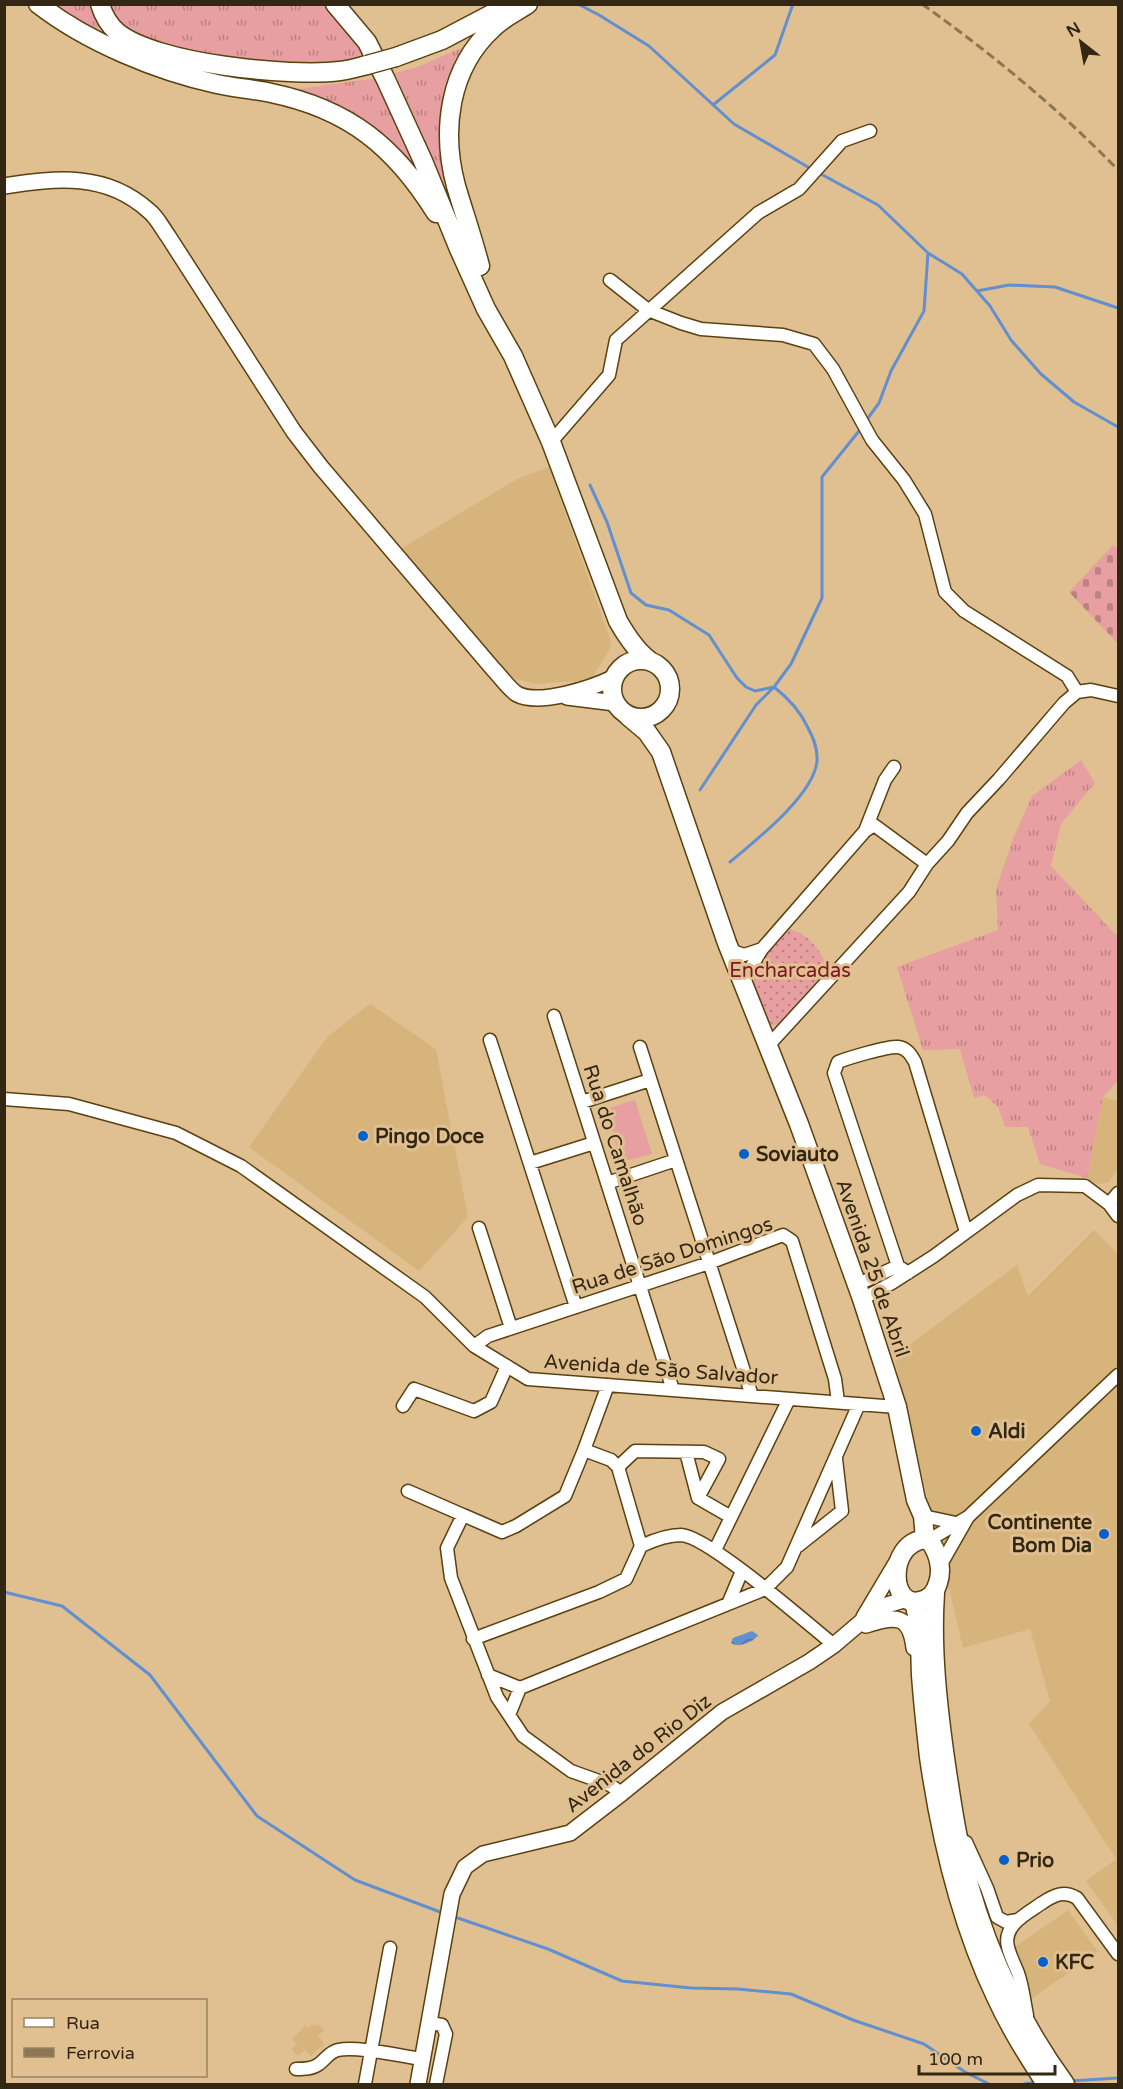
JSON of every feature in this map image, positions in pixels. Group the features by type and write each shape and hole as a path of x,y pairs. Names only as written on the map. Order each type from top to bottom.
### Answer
{"highway":[{"path":"38,4 65,23 109,46 163,69 216,84 273,93 310,104 347,120 380,142 401,163 425,195 459,249"},
{"path":"100,4 103,14 116,31 138,44 170,56 205,63 305,72 340,71 396,57 442,40 510,4"},
{"path":"335,4 367,42 381,70 423,161 486,309 513,356 551,442 618,621 621,657 611,686 615,703"},
{"path":"346,4 357,15 384,57 480,266 506,328 513,356"},
{"path":"480,266 456,184 448,116 453,94 470,55 495,26 528,4"},
{"name":"Avenida 25 de Abril","path":"618,621 627,637 650,661 664,670 670,686 667,702 662,709 658,725 661,752 729,950 799,1124 859,1292 897,1407 927,1539"},
{"path":"616,673 633,660 650,661"},
{"name":"Avenida 25 de Abril","path":"615,703 620,710 647,732 661,752"},
{"path":"628,716 646,718 662,709"},
{"name":"Avenida 25 de Abril","path":"903,1553 919,1508"},
{"path":"1046,2085 1041,2061 1029,2027 994,1956 968,1882 955,1822 940,1715 935,1651 935,1593 940,1577 940,1566 936,1550 927,1539 919,1540 903,1553 895,1577 899,1589 911,1601 918,1618 929,1755 947,1857 975,1950 996,1998 1041,2061 1065,2085"},
{"path":"911,1601 926,1600 935,1593"}],"main road":[{"path":"4,186 47,180 84,180 108,186 150,211 294,432 321,467 494,670 518,694 539,698 559,696 592,687 616,673"},
{"path":"559,696 615,703"},
{"name":"Avenida do Rio Diz","path":"856,1626 903,1553"},
{"name":"Avenida do Rio Diz","path":"418,2085 452,1894 465,1867 483,1854 570,1833 722,1712 809,1662 887,1605 911,1601"},
{"path":"856,1626 886,1618 902,1620 910,1630 921,1662"}],"street":[{"path":"551,442 609,375 616,340 758,213 799,189 842,141 870,131"},
{"path":"610,280 648,310 681,323 701,329 783,335 814,344 833,369 872,440 904,480 925,514 945,592 964,611 1067,676 1077,692"},
{"path":"767,1047 909,892 927,864 948,842 967,813 1064,703 1077,692 1091,690 1119,696"},
{"path":"865,831 885,780 894,767"},
{"path":"742,982 762,949 865,831 874,825 927,864"},
{"path":"729,950 744,954 762,949"},
{"name":"Rua do Camalhão","path":"554,1016 674,1390"},
{"path":"490,1040 576,1307"},
{"path":"640,1047 752,1396"},
{"path":"903,1270 834,1073 838,1062 850,1057 898,1047 908,1051 915,1062 966,1232"},
{"path":"582,1102 651,1080"},
{"name":"Avenida de São Salvador","path":"4,1099 69,1104 176,1133 241,1166 425,1297 474,1346 528,1378 897,1407"},
{"path":"530,1163 594,1143"},
{"path":"607,1183 676,1160"},
{"path":"859,1292 903,1270 966,1232 1017,1195 1038,1185 1084,1186 1109,1204 1119,1216"},
{"path":"1109,1204 1119,1193"},
{"path":"479,1228 511,1328"},
{"name":"Rua de São Domingos","path":"474,1346 488,1336 709,1263 783,1235 792,1241 836,1379 838,1402"},
{"path":"403,1406 414,1389 474,1411 491,1402 507,1366"},
{"path":"940,1566 968,1517 1119,1375"},
{"path":"408,1491 502,1532 516,1526 565,1496 608,1385"},
{"path":"1098,1394 1119,1391"},
{"path":"715,1550 789,1398"},
{"path":"488,1675 520,1688 765,1589 787,1567 859,1404"},
{"path":"473,1639 599,1592 626,1579 641,1546 618,1467 611,1460 584,1450"},
{"path":"618,1467 635,1451 704,1452 719,1459 698,1498"},
{"path":"686,1452 698,1498 731,1517"},
{"path":"795,1549 842,1510 836,1457"},
{"path":"919,1508 956,1523"},
{"path":"464,1515 447,1548 451,1578 497,1697 523,1736 571,1771 610,1785 622,1793"},
{"path":"927,1539 968,1517"},
{"path":"641,1546 661,1538 684,1535 715,1550 834,1645"},
{"path":"728,1604 742,1571"},
{"path":"509,1715 520,1688"},
{"path":"955,1822 964,1836 970,1855 985,1883 997,1917 1006,1922 1018,1920"},
{"path":"1029,2027 1021,1982 1007,1945 1009,1932 1018,1920 1055,1895 1069,1894 1082,1903 1119,1954"},
{"path":"365,2085 390,1948"},
{"path":"430,2023 442,2025 446,2034 436,2085"},
{"path":"296,2069 307,2069 319,2064 335,2051 350,2049 422,2059"}],"shaded area":[{"path":"549,467 611,642 609,651 590,680 537,684 511,678 490,660 397,551 517,479"},
{"path":"370,1004 436,1049 468,1217 419,1271 249,1147 327,1037"},
{"path":"1103,1097 1118,1101 1118,1169 1109,1182 1102,1184 1087,1178"},
{"path":"1094,1230 1118,1254 1118,1926 1086,1881 1116,1859 1029,1724 1050,1701 1030,1629 963,1648 894,1356 1017,1265 1028,1296"},
{"path":"1068,1910 1098,1952 1031,1999 1012,1949"},
{"path":"312,2024 315,2026 318,2024 325,2030 318,2036 324,2044 311,2056 305,2050 298,2056 291,2049 297,2045 292,2039 306,2025 308,2028"}],"green space":[{"path":"51,5 94,5 100,26 95,29 60,12"},
{"path":"107,5 326,5 348,28 368,60 337,66 266,65 156,46 118,26"},
{"path":"473,43 451,77 444,95 440,116 443,116 457,213 395,73 415,68"},
{"path":"377,78 432,199 406,163 275,89 298,89"},
{"path":"1113,545 1118,550 1118,644 1069,592"},
{"path":"1081,760 1095,783 1061,824 1051,866 1118,937 1118,1081 1103,1097 1087,1178 1040,1164 1028,1127 1005,1127 998,1107 985,1095 974,1098 960,1049 923,1050 897,967 998,930 996,889 1013,839 1032,796"},
{"name":"Encharcadas","path":"789,929 804,935 816,947 832,976 787,1025 772,1025 760,1005 751,966"},
{"path":"635,1100 652,1154 621,1162 606,1109"}],"water":[{"path":"752,1631 758,1635 750,1642 742,1645 731,1643 733,1638"}],"waterway":[{"path":"578,4 649,46 734,124 813,170"},
{"path":"713,105 775,55 793,4"},
{"path":"819,173 878,205 928,253 924,311 891,371 879,403 868,418"},
{"path":"928,253 962,274 990,306 1011,340 1041,374 1074,402 1118,427"},
{"path":"977,291 1009,285 1055,287 1118,308"},
{"path":"700,790 756,705 774,687 791,664 822,598 822,477 859,431"},
{"path":"590,485 607,522 631,593 646,605 669,610 709,635 737,678 746,687 755,691 774,687 797,710 813,738 817,761 806,788 782,816 730,862"},
{"path":"4,1592 62,1606 150,1675 257,1816 355,1880 443,1913"},
{"path":"452,1916 548,1949 622,1981 791,1994 853,2020 924,2044 965,2072 989,2084"},
{"path":"1070,2081 1118,2078"},
{"path":"1024,2084 1037,2082"}],"railway":[{"path":"922,4 1024,83 1118,170"}],"place":[{"name":"Pingo Doce","path":"363,1136"},
{"name":"Soviauto","path":"744,1154"},
{"name":"Aldi","path":"976,1431"},
{"name":"Continente Bom Dia","path":"1104,1534"},
{"name":"Prio","path":"1004,1860"},
{"name":"KFC","path":"1043,1962"}]}
